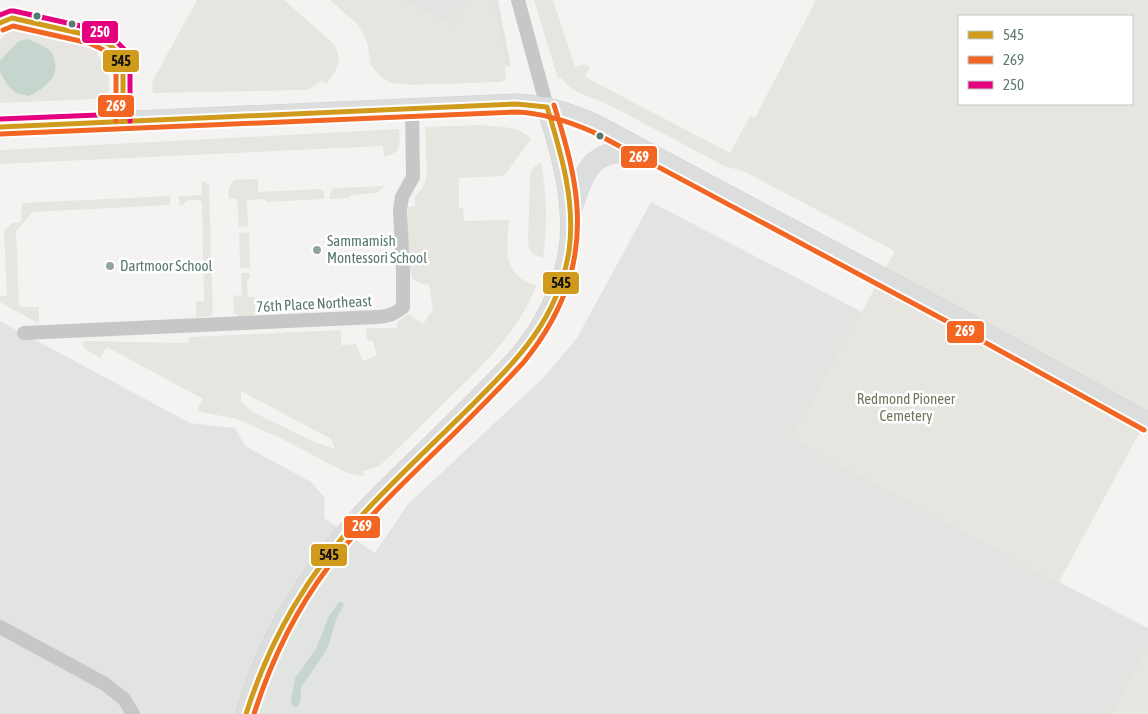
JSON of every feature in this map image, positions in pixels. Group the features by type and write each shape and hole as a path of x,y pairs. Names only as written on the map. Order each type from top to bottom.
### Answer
{"street":[{"path":"246,714 259,677 280,632 311,578 368,508 506,371 533,339 554,301 562,280 571,230 569,195 561,157 518,0"},
{"path":"0,127 516,104 547,107 577,116 596,125 945,311 1148,423"},
{"name":"76th Place Northeast","path":"24,333 384,317 396,314 402,307 403,276 400,210 402,198 413,178 412,108"},
{"path":"571,212 583,177 595,161 603,156 621,151 650,154"},
{"path":"0,626 105,684 124,699 133,714"}],"shaded area":[{"path":"371,0 498,0 511,68"},
{"path":"28,39 50,51 56,67 48,83 29,96 16,93 8,86 0,72 0,61 19,41"},
{"path":"651,202 862,312 793,438 1148,628 1148,649 1113,714 0,714 0,321 190,423 235,428 245,446 311,482 325,498 324,518 375,553 408,504 544,377 577,338"},
{"path":"339,602 344,604 336,619 329,644 301,687 301,700 296,708 292,705 291,700 295,678 316,649 329,616"}],"green space":[{"path":"197,0 284,0 335,45 339,58 336,70 326,84 322,81 307,90 153,93 152,82"},
{"path":"330,0 404,0 455,26 468,0 493,0 504,53 506,80 500,82 410,85 391,83 380,76 371,65 367,42 358,25"},
{"name":"Redmond Pioneer Cemetery","path":"534,0 553,0 575,67 584,64 590,67 585,77 730,153 750,116 755,118 816,0 1148,0 1148,417 1059,582 793,438 895,251 743,171 724,166 607,104 571,88 561,78 558,79"},
{"path":"24,26 102,49 97,55 106,63 109,90 104,97 0,103 0,41 10,30"},
{"path":"480,125 501,127 520,131 531,139 502,176 459,178 459,208 463,208 464,221 509,220 507,248 509,262 518,276 536,286 520,318 488,359 384,462 377,467 363,471 364,476 345,472 284,440 237,419 197,410 203,399 107,347 100,358 84,348 82,344 85,341 189,343 189,337 341,330 341,345 356,344 363,361 377,355 373,341 367,340 366,328 397,328 397,323 408,314 423,324 433,310 429,285 414,280 411,275 408,245 408,207 415,206 415,196 423,187 427,176 425,127","holes":["241,391 331,439 335,449 312,441 251,411 241,402"]},
{"path":"399,129 399,147 397,151 384,156 383,146 0,164 0,150"},
{"path":"541,162 546,210 543,258 533,253 528,244 530,175 534,167"},
{"path":"258,179 258,192 321,189 324,192 324,199 267,202 264,199 247,200 248,226 239,227 237,199 229,199 230,186 235,180"},
{"path":"202,181 209,186 213,310 211,315 196,317 196,301 204,301 202,203 198,200 188,200 183,205 179,205 179,196 202,195"},
{"path":"385,186 376,193 330,199 330,193 333,188"},
{"path":"170,196 170,205 33,212 16,231 19,304 23,307 39,307 39,324 0,302 0,296 7,296 4,231 12,223 21,222 22,203"},
{"path":"249,232 250,268 240,268 239,233"},
{"path":"241,273 250,273 250,278 247,281 248,297 255,297 255,314 244,318 234,313 233,296 242,295"},
{"path":"1148,649 1148,714 1113,714"}],"transit line":[{"name":"250","path":"0,15 14,11 94,29 115,40 126,51 130,67 130,121"},
{"name":"545","path":"0,23 12,18 92,36 110,45 119,54 123,68 123,121"},
{"name":"269","path":"3,30 13,26 89,43 106,51 112,58 116,69 116,121"},
{"name":"545","path":"0,127 516,104 547,107"},
{"name":"269","path":"254,714 268,675 285,637 305,601 329,566 379,508 523,363 538,343 562,300 575,256 577,208 566,143 554,105"},
{"name":"545","path":"246,714 267,658 280,632 293,607 325,560 376,500 487,390 519,355 533,337 556,298 564,276 571,233 566,178 547,107"},
{"name":"269","path":"0,134 516,112 555,118 593,132 948,322 1144,430"},
{"name":"250","path":"0,119 123,114"}],"place":[{"name":"Sammamish Montessori School","path":"317,250"},
{"name":"Dartmoor School","path":"110,266"}]}
